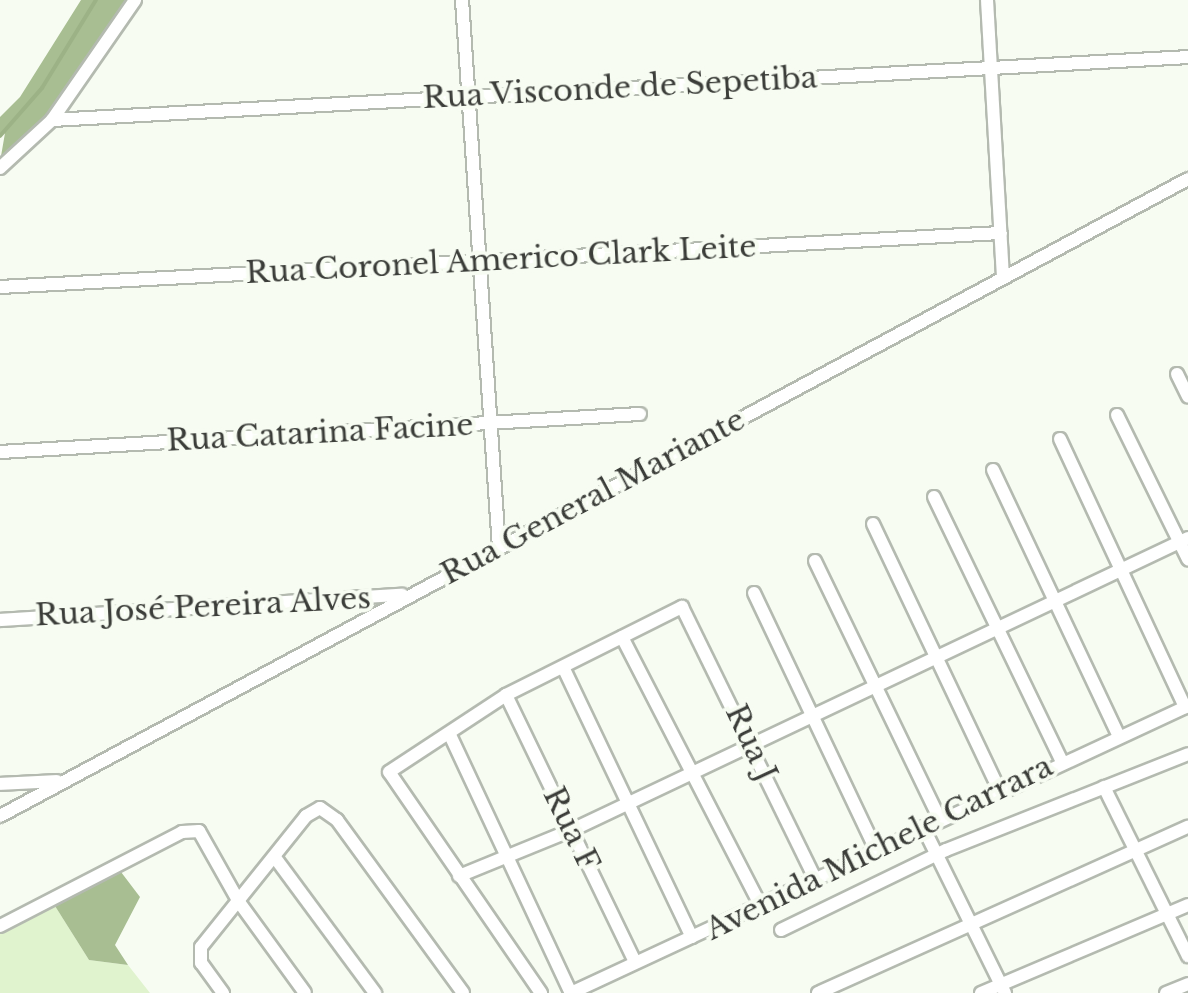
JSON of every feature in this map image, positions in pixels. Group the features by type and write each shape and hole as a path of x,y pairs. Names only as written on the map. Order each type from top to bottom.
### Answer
{"street":[{"path":"0,168 52,120 135,0"},
{"path":"462,0 498,548"},
{"path":"987,0 1004,278"},
{"name":"Rua Visconde de Sepetiba","path":"52,120 1188,57"},
{"name":"Rua General Mariante","path":"0,816 1188,179"},
{"name":"Rua Coronel Americo Clark Leite","path":"0,288 1001,234"},
{"path":"1177,374 1188,397"},
{"name":"Rua Catarina Facine","path":"0,452 640,414"},
{"path":"1117,415 1184,540 1188,560"},
{"path":"1060,438 1117,569 1186,706"},
{"path":"993,470 1119,737"},
{"path":"934,497 1060,760"},
{"path":"873,524 1000,790"},
{"path":"460,876 572,830 1184,540"},
{"path":"815,562 940,820"},
{"path":"754,593 875,848"},
{"name":"Rua José Pereira Alves","path":"0,620 406,595"},
{"name":"Rua J","path":"622,638 686,608 815,878"},
{"path":"542,993 395,785 391,768 450,735 506,695 622,638 759,904"},
{"path":"564,669 692,937"},
{"name":"Rua F","path":"506,695 635,962"},
{"name":"Avenida Michele Carrara","path":"571,993 1060,760 1186,706"},
{"path":"450,735 571,993"},
{"path":"781,930 936,856 1188,754"},
{"path":"0,784 62,781"},
{"path":"1104,787 1188,956"},
{"path":"223,993 199,955 311,811 320,808 337,820 462,993"},
{"path":"923,827 1002,988"},
{"path":"818,993 1188,827"},
{"path":"0,926 192,830 204,835 239,902 305,993"},
{"path":"276,859 374,993"},
{"path":"981,993 1002,988 1188,905"},
{"path":"1166,993 1188,984"}],"green space":[{"path":"81,0 127,0 28,140 0,162 5,133 0,136 0,117 20,97"},
{"path":"121,872 140,897 115,945 128,965 89,960 55,906"},
{"path":"55,906 89,960 128,965 150,993 0,993 0,934"}],"waterway":[{"path":"0,136 42,88 96,0"}]}
